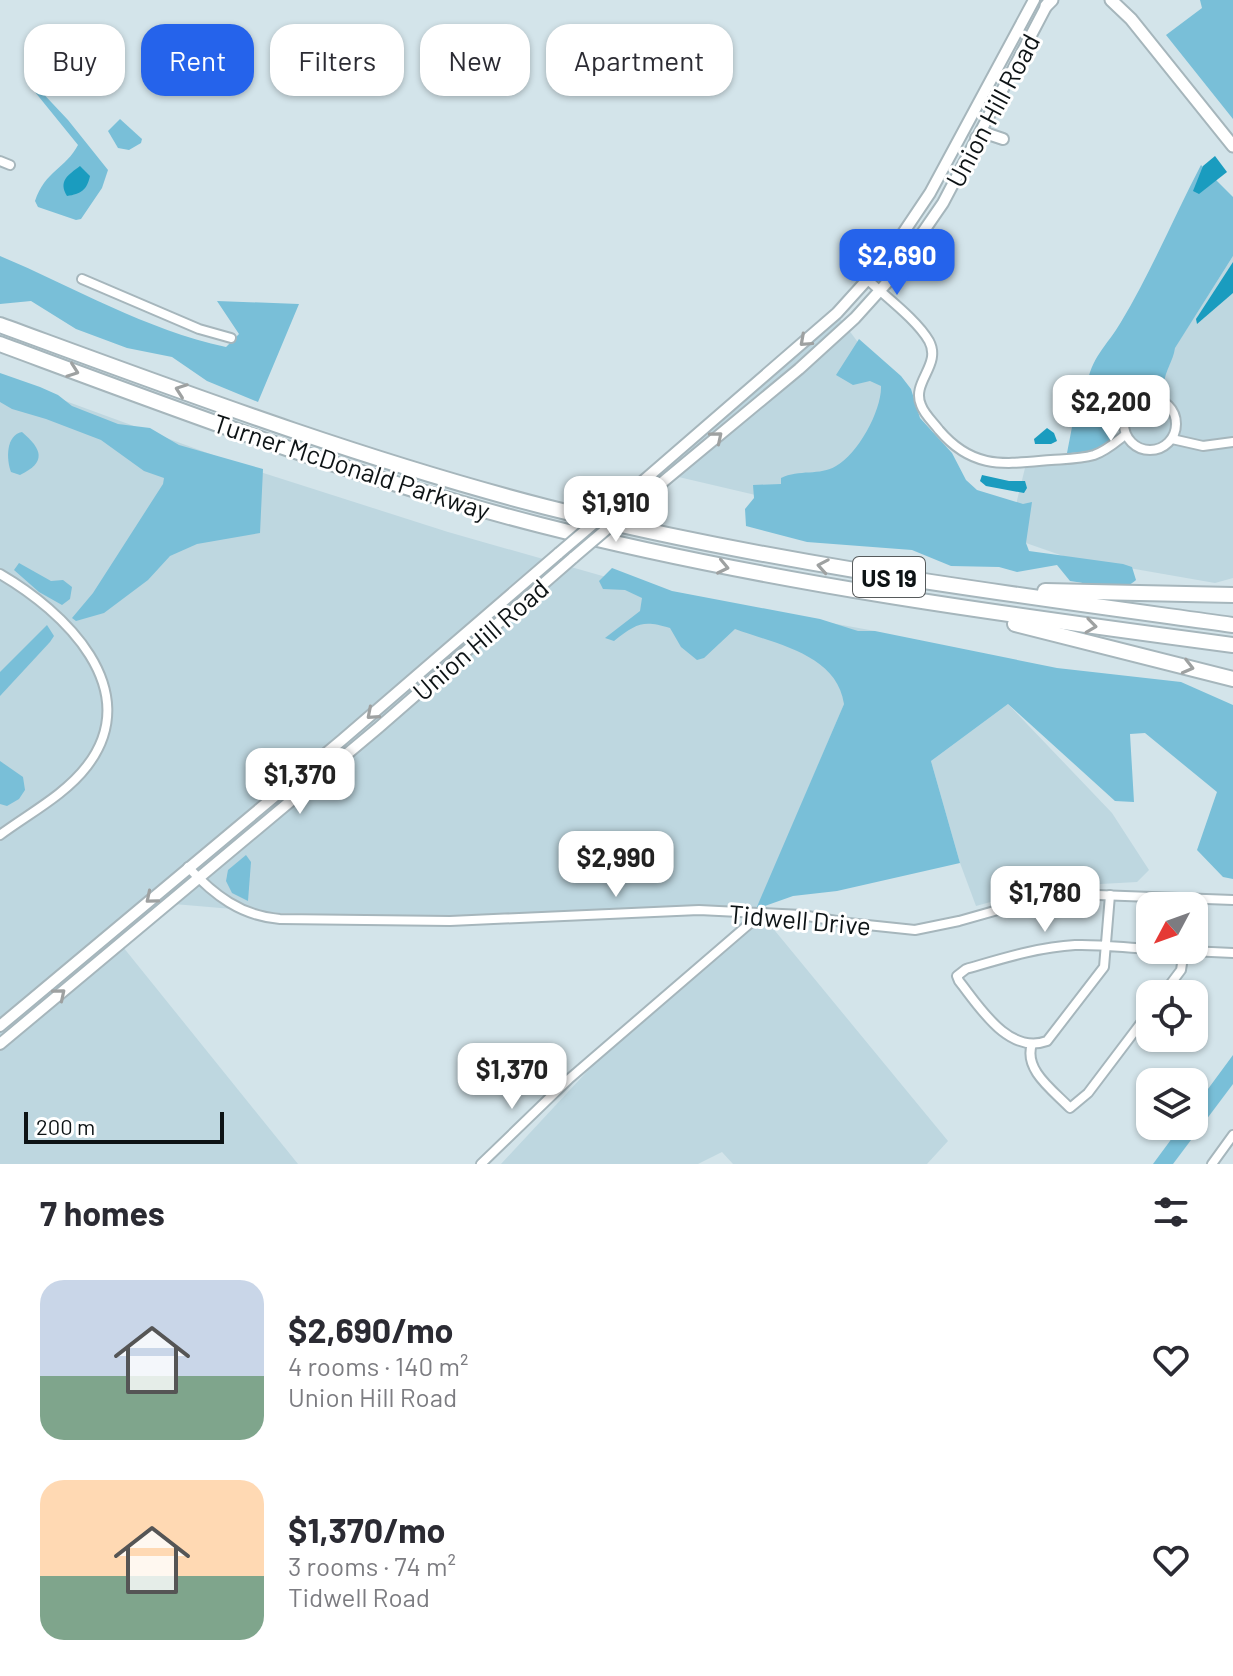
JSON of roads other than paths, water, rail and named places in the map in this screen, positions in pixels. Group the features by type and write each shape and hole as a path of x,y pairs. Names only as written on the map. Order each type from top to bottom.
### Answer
{"highway":[{"name":"Turner McDonald Parkway","path":"0,325 312,437 515,498 754,554 964,588 1233,625"},
{"name":"Turner McDonald Parkway","path":"0,344 270,443 470,506 698,562 949,607 1233,645"},
{"path":"964,588 1167,596 1233,595"},
{"path":"949,607 1233,679"}],"main road":[{"path":"1111,0 1131,19 1233,146"},
{"path":"1122,0 1131,19"}],"street":[{"name":"Union Hill Road","path":"0,1026 342,740 837,313 891,253 930,193 1034,0"},
{"name":"Union Hill Road","path":"0,1044 799,369 855,318 927,229 1049,2"},
{"path":"976,138 988,134 1003,139 990,127 987,116"},
{"path":"0,161 10,165"},
{"path":"82,279 199,329 231,338"},
{"path":"868,280 930,342 932,360 919,385 920,405 948,440 962,451 983,461 1002,464 1075,458 1098,454 1125,435"},
{"path":"1152,397 1161,400 1174,412 1176,421 1172,439 1160,449 1144,450 1125,435 1123,426 1128,409 1134,402 1152,397"},
{"path":"1172,439 1203,446 1233,442"},
{"path":"0,574 37,601 80,640 98,669 106,704 102,735 87,767 68,785 0,835"},
{"name":"Tidwell Drive","path":"188,867 215,894 239,909 280,919 450,921 699,910 763,912 915,930 1037,899 1071,894 1233,900"},
{"path":"1110,895 1107,947 1104,967 1047,1041 1032,1044 1010,1036 996,1026 957,976 966,969 1075,945 1107,947 1136,948"},
{"path":"481,1164 569,1079 763,912"},
{"path":"1208,952 1233,953"},
{"path":"1032,1044 1028,1054 1031,1066 1070,1108 1088,1093 1136,1030"},
{"path":"1212,1164 1233,1135"}]}
